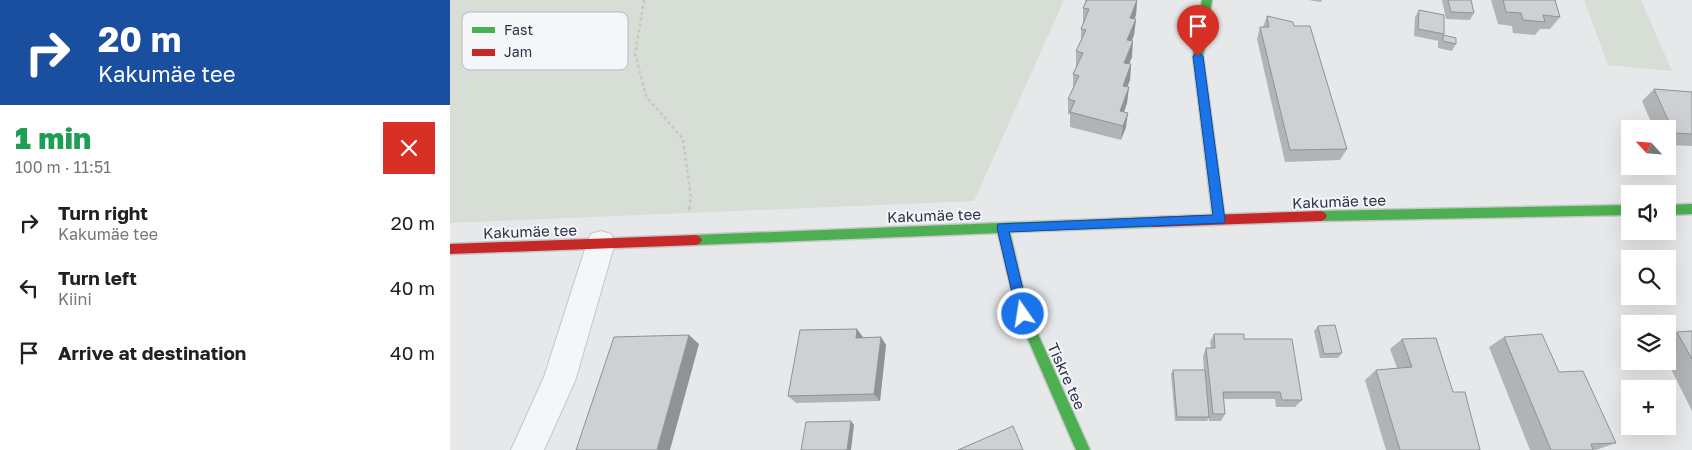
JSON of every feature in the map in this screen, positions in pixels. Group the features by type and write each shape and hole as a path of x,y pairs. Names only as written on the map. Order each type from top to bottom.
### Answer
{"street":[{"path":"1207,0 1198,56 1220,220"},
{"path":"1676,210 1692,209"},
{"name":"Kakumäe tee","path":"450,249 1220,220 1621,210"},
{"name":"Tiskre tee","path":"1002,228 1023,314 1083,450"},
{"path":"527,450 559,381 601,243"}],"path":[{"path":"644,0 635,54 646,96 683,139 691,197 685,240"}],"shaded area":[{"path":"450,0 1064,0 974,201 450,223"},
{"path":"1584,0 1641,0 1672,71 1608,65"}],"building":[{"path":"1087,0 1137,0 1130,18 1136,19 1127,40 1133,41 1124,63 1131,64 1123,86 1129,87 1120,111 1128,113 1123,126 1070,112 1075,101 1068,99 1079,76 1073,74 1083,53 1076,51 1086,30 1081,29 1089,9 1083,8"},
{"path":"1448,0 1471,0 1474,13 1451,12"},
{"path":"1503,0 1555,0 1560,17 1543,15 1545,22 1523,20 1521,13 1506,12"},
{"path":"1419,10 1444,15 1444,34 1418,29"},
{"path":"1267,16 1293,22 1294,26 1310,26 1347,149 1290,150 1260,27 1269,27"},
{"path":"1443,35 1456,38 1456,44 1443,41"},
{"path":"1654,89 1692,92 1692,134 1676,133 1676,120 1668,120"},
{"path":"1335,325 1342,353 1324,354 1318,326"},
{"path":"857,329 856,338 881,337 874,394 788,396 800,330"},
{"path":"1692,331 1692,359 1677,332"},
{"path":"1214,334 1244,334 1244,339 1292,339 1302,400 1282,400 1280,392 1223,392 1225,414 1213,414 1206,348 1215,348"},
{"path":"1542,334 1559,372 1583,371 1616,443 1591,444 1593,450 1551,450 1504,337"},
{"path":"689,335 657,450 576,450 614,337"},
{"path":"1436,338 1453,392 1465,392 1480,450 1400,450 1376,370 1412,367 1402,339"},
{"path":"1173,370 1205,370 1209,417 1177,417"},
{"path":"851,421 847,450 801,450 806,422"},
{"path":"1013,426 1023,450 958,450"}],"traffic: fast":[{"path":"1207,0 1198,56 1219,220"},
{"path":"1676,210 1692,209"},
{"path":"1321,216 1621,210"},
{"path":"696,240 1153,222"},
{"path":"1003,228 1023,314 1083,450"}],"traffic: jam":[{"path":"1153,222 1321,216"},
{"path":"450,249 696,240"}],"route":[{"path":"1023,314 1002,228 1220,220 1198,56"}]}
